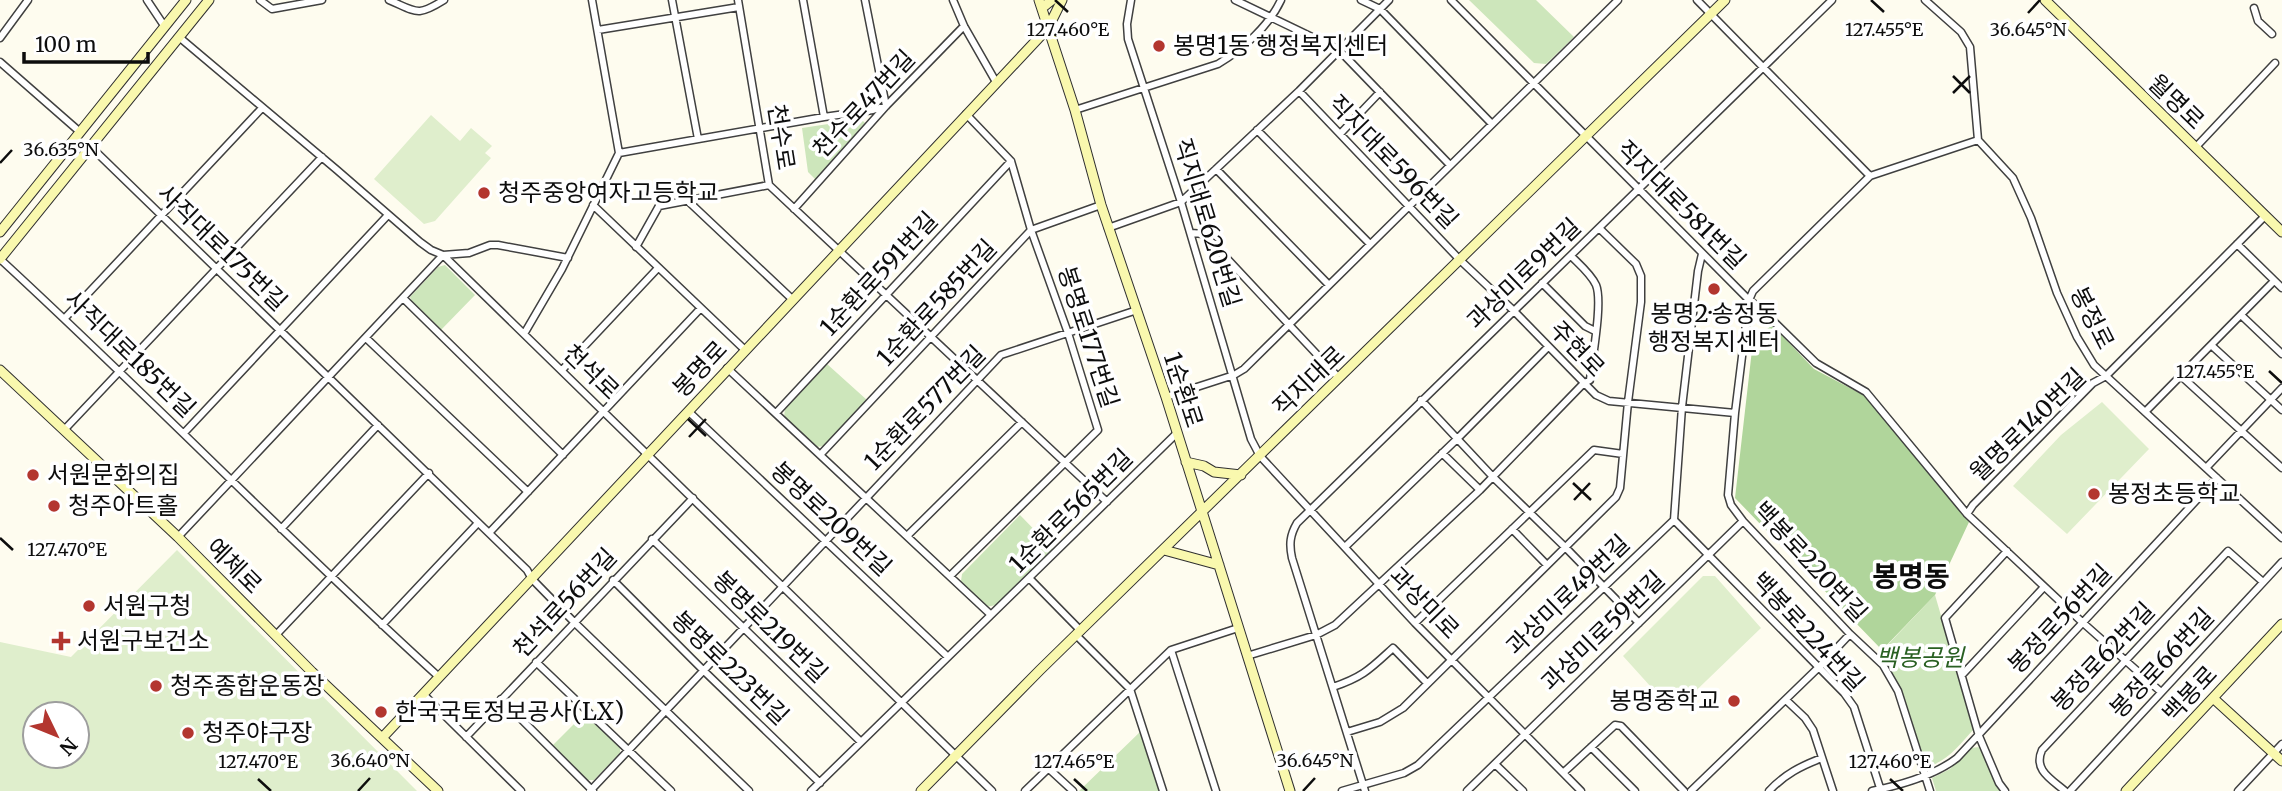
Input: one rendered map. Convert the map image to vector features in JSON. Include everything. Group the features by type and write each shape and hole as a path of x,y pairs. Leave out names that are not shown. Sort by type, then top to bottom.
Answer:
{"street":[{"path":"0,38 27,0"},
{"path":"146,0 164,27"},
{"path":"0,232 186,0"},
{"path":"0,259 209,0"},
{"path":"260,0 272,9 322,0"},
{"path":"389,0 418,12 428,10 444,0"},
{"path":"524,334 568,258 620,153 592,0"},
{"path":"672,0 698,139"},
{"path":"803,0 824,117"},
{"path":"620,153 886,106 865,0"},
{"path":"953,0 964,26 996,82"},
{"path":"1041,4 1052,0"},
{"name":"봉명로","path":"382,738 1048,28 1062,0"},
{"name":"직지대로620번길","path":"1131,0 1127,24 1128,39 1191,233 1251,439 1260,456"},
{"path":"1235,0 1339,50 1450,165"},
{"path":"1075,110 1218,64 1259,32 1282,0"},
{"path":"1361,0 1380,9 1492,124"},
{"path":"1108,228 1181,202 1299,91 1389,0"},
{"name":"직지대로581번길","path":"1451,0 1749,300 1816,363 1866,392 1967,514 2161,692"},
{"path":"1166,397 1234,375 1244,369 1618,0"},
{"path":"1697,0 1870,176 1978,140 1970,47 1961,32 1925,0"},
{"name":"직지대로","path":"921,791 1726,0"},
{"name":"과상미로9번길","path":"1365,788 1290,548 1290,535 1297,523 1832,0"},
{"name":"월명로","path":"2045,0 2282,232"},
{"path":"598,30 675,18 739,4"},
{"name":"천수로","path":"739,4 769,185 1107,502"},
{"name":"1순환로","path":"1041,4 1075,110 1108,228 1166,397 1290,791"},
{"path":"2254,8 2258,22 2272,34"},
{"name":"천수로47번길","path":"794,209 886,106 964,26"},
{"name":"천석로","path":"179,37 419,242 443,255 992,791"},
{"path":"0,62 80,132"},
{"path":"2195,148 2275,63"},
{"name":"직지대로596번길","path":"1299,91 1460,260"},
{"path":"1340,134 1380,92"},
{"path":"65,318 262,108"},
{"name":"봉명로177번길","path":"950,576 1098,429 1068,333 1031,230 1011,161 966,114"},
{"path":"1258,130 1370,244"},
{"name":"봉정로","path":"1978,140 2013,178 2031,218 2057,293 2077,337 2094,365 2282,538"},
{"name":"사직대로175번길","path":"91,147 429,473 527,570 532,579 574,622 749,791"},
{"path":"65,429 321,157"},
{"name":"1순환로591번길","path":"776,413 1011,161"},
{"path":"1216,169 1329,285"},
{"name":"직지대로581번길","path":"1749,300 1754,291 1870,176"},
{"path":"636,247 659,206 769,185"},
{"path":"688,201 792,299"},
{"path":"593,205 745,350"},
{"name":"1순환로585번길","path":"820,455 1031,230 1101,205"},
{"path":"184,433 387,215"},
{"name":"월명로140번길","path":"1967,514 2092,383 2106,376 2266,216"},
{"path":"1347,732 1392,716 1616,497 1620,488 1641,302 1641,276 1636,264 1599,228"},
{"path":"1191,233 1204,234 1339,378"},
{"path":"2237,244 2282,288"},
{"path":"178,537 443,255 469,253 490,245 568,258"},
{"path":"1674,520 1682,407 1702,254"},
{"path":"1247,656 1316,635 1335,625 1480,490 1583,384 1590,380 1599,300 1596,286 1571,256"},
{"name":"사직대로185번길","path":"0,259 439,677"},
{"name":"주현로","path":"1460,260 1596,395 1609,401 1735,412"},
{"path":"562,370 658,268"},
{"path":"2146,412 2274,281"},
{"path":"1542,284 1585,326 1595,331"},
{"path":"403,298 563,455"},
{"name":"백봉로220번길","path":"1749,300 1735,412 1728,495 1731,505 1850,634 1883,665 1898,691 1930,791"},
{"path":"489,533 701,309"},
{"name":"1순환로577번길","path":"592,790 1001,355 1137,310"},
{"path":"2241,314 2282,354"},
{"path":"366,338 528,492"},
{"path":"2211,345 2282,410"},
{"path":"1346,546 1548,347"},
{"path":"727,368 990,614"},
{"name":"예체로","path":"0,370 178,537 438,791"},
{"path":"2181,376 2281,467"},
{"path":"2206,468 2282,388"},
{"path":"1421,400 1493,477 1639,623"},
{"name":"봉명로209번길","path":"688,411 948,657"},
{"path":"907,536 1022,422"},
{"path":"281,529 378,425"},
{"name":"1순환로565번길","path":"811,791 1177,433"},
{"path":"1415,623 1594,450 1623,454"},
{"path":"1442,453 1480,490"},
{"name":"과상미로","path":"1260,456 1415,623 1581,791"},
{"path":"1186,463 1204,466 1214,472 1241,475"},
{"path":"276,635 429,473"},
{"name":"봉정로56번길","path":"1872,791 1946,767 1979,736 2217,478"},
{"name":"천석로56번길","path":"466,737 652,538 693,498"},
{"name":"백봉로224번길","path":"1674,520 1844,693 1854,707 1881,790"},
{"name":"과상미로49번길","path":"1342,791 1365,788 1418,765 1674,520"},
{"name":"과상미로59번길","path":"1467,791 1743,521"},
{"path":"382,625 478,523"},
{"path":"1512,529 1547,565"},
{"name":"봉명로219번길","path":"652,538 861,742"},
{"path":"1164,550 1219,565"},
{"path":"2005,791 1998,783 1979,736 1945,618 2007,551"},
{"name":"봉정로62번길","path":"2067,791 2041,769 2038,759 2042,750 2228,551 2263,582"},
{"name":"봉정로66번길","path":"2067,791 2282,562"},
{"path":"1030,579 1130,689 1163,791"},
{"name":"봉명로223번길","path":"613,580 820,783"},
{"path":"1962,675 2044,587"},
{"name":"백봉로","path":"2126,791 2282,624"},
{"path":"1025,791 1171,650 1238,628"},
{"path":"1691,791 1850,634"},
{"path":"1333,687 1366,673 1393,648 1427,682"},
{"path":"1171,650 1216,791"},
{"path":"536,662 671,791"},
{"path":"423,694 521,791"},
{"path":"2213,698 2282,761"},
{"path":"501,699 592,790"},
{"path":"1786,700 1813,730 1833,791"},
{"path":"1563,773 1615,725 1621,726 1684,791"},
{"path":"2238,791 2282,744"},
{"path":"1591,747 1635,791"},
{"path":"1769,791 1797,767 1822,758"},
{"path":"1495,764 1523,791"},
{"path":"1048,768 1073,791"}],"green space":[{"path":"1469,0 1536,0 1574,37 1546,64 1534,63"},
{"path":"431,115 460,141 471,128 492,146 485,153 491,158 435,221 424,224 374,179"},
{"path":"861,119 865,123 816,180 808,172 802,128"},
{"path":"445,265 475,295 440,331 413,304 410,297 438,267"},
{"path":"1772,325 1814,369 1865,396 1969,522 1935,595 1882,650 1735,498 1753,341"},
{"path":"827,364 867,400 824,446 816,447 784,418 785,408"},
{"path":"2102,402 2149,449 2067,534 2013,486 2061,435"},
{"path":"1020,515 1053,549 996,605 986,607 961,581 962,574"},
{"name":"청주종합운동장","path":"177,550 417,791 0,791 0,642 71,657"},
{"path":"1703,576 1715,576 1761,628 1679,707 1670,708 1623,656"},
{"name":"백봉공원","path":"1935,595 1974,729 1946,757 1925,767 1900,689 1878,655"},
{"path":"585,713 620,746 620,753 594,780 588,780 553,745"},
{"path":"1141,731 1161,791 1079,791"},
{"path":"1980,747 2003,791 1936,791 1932,778 1950,769 1970,748"}],"place":[{"name":"봉명1동 행정복지센터","path":"1159,46"},
{"name":"청주중앙여자고등학교","path":"484,193"},
{"name":"봉명2·송정동 행정복지센터","path":"1714,289"},
{"name":"서원문화의집","path":"33,475"},
{"name":"봉정초등학교","path":"2094,494"},
{"name":"청주아트홀","path":"54,506"},
{"name":"서원구청","path":"89,606"},
{"name":"서원구보건소","path":"61,641"},
{"name":"청주종합운동장","path":"156,686"},
{"name":"봉명중학교","path":"1734,701"},
{"name":"한국국토정보공사(LX)","path":"381,712"},
{"name":"청주야구장","path":"188,733"}],"district":[{"name":"봉명동","path":"1911,576"}]}
